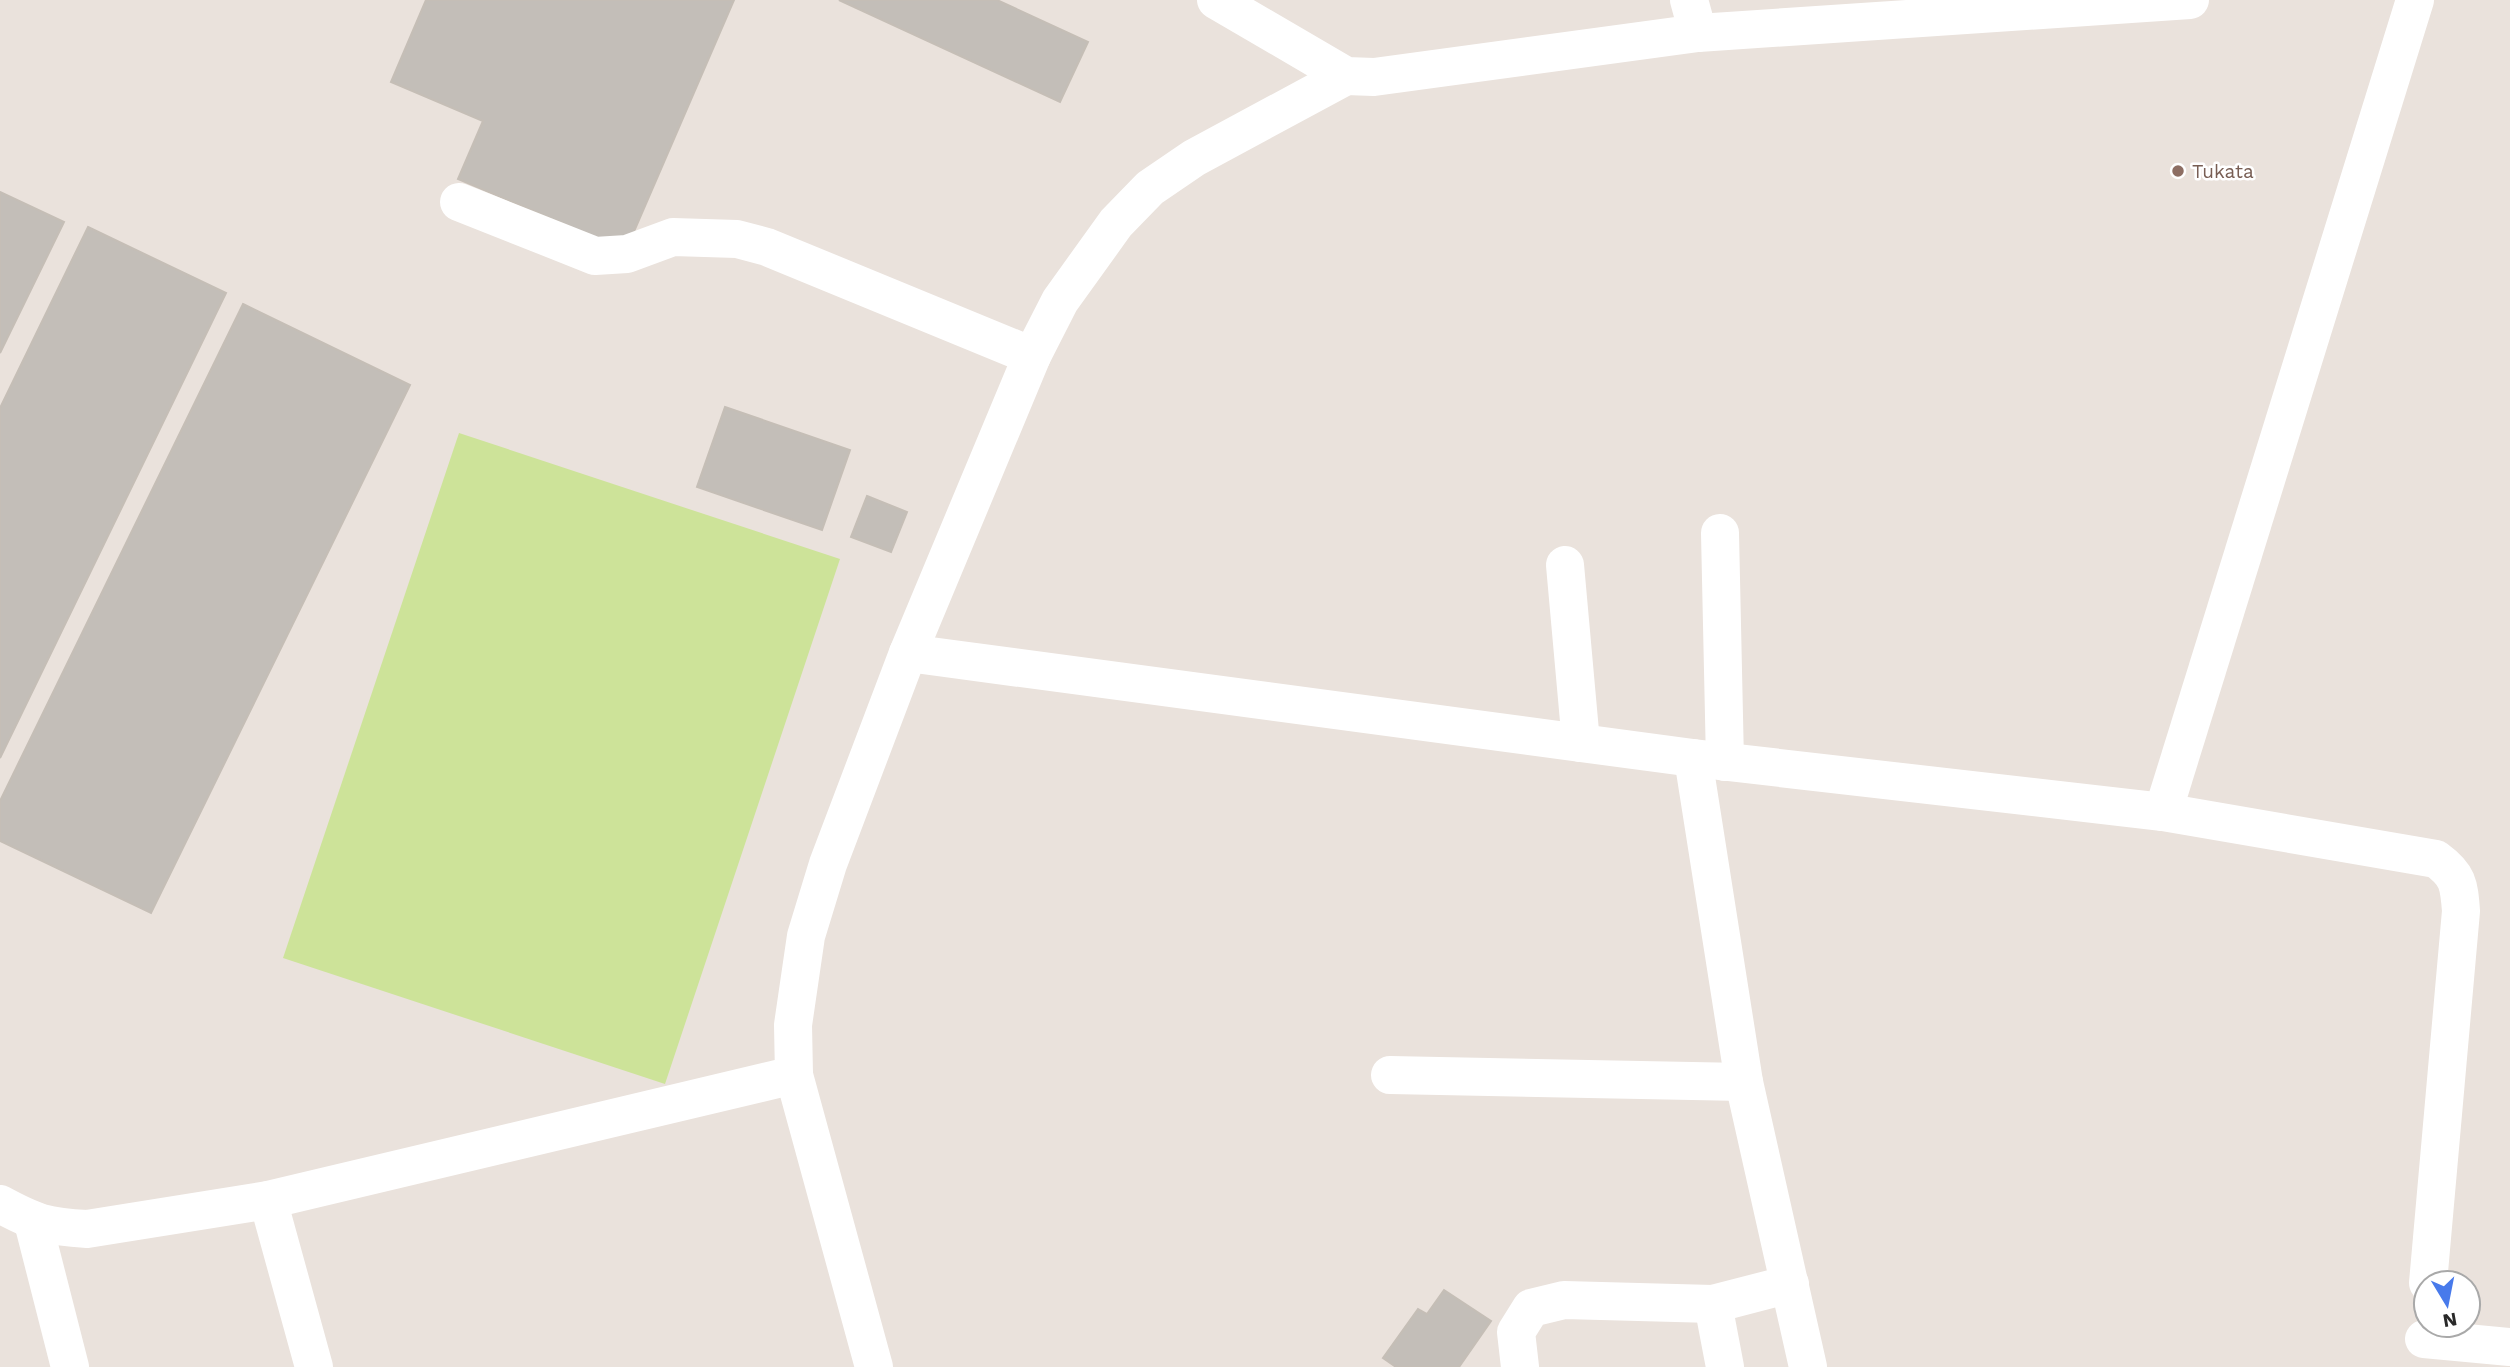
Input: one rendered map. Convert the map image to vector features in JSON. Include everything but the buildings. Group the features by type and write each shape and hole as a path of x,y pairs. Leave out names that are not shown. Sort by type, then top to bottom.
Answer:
{"street":[{"path":"1216,0 1346,76 1374,77 1694,17 2190,0"},
{"path":"2163,812 2415,0"},
{"path":"874,1367 794,1075 793,1025 806,936 828,863 908,653 1032,356 1060,301 1116,223 1150,188 1194,159 1346,76"},
{"path":"459,202 595,256 627,254 673,237 737,239 767,247 1032,356"},
{"path":"1720,533 1709,760 1744,1082 1808,1367"},
{"path":"1565,565 1581,743"},
{"path":"908,653 1709,760 2163,812 2435,859 2451,870 2459,886 2461,911 2429,1269"},
{"path":"0,1204 33,1222 87,1228 268,1200 794,1075"},
{"path":"1390,1075 1744,1082"},
{"path":"268,1200 314,1367"},
{"path":"33,1222 70,1367"},
{"path":"1520,1367 1516,1332 1531,1308 1564,1300 1713,1304 1790,1284"},
{"path":"1713,1304 1725,1367"},
{"path":"2423,1339 2510,1347"}],"green space":[{"path":"459,433 840,559 665,1084 283,958"}],"place":[{"name":"Tukata","path":"2178,171"}]}
